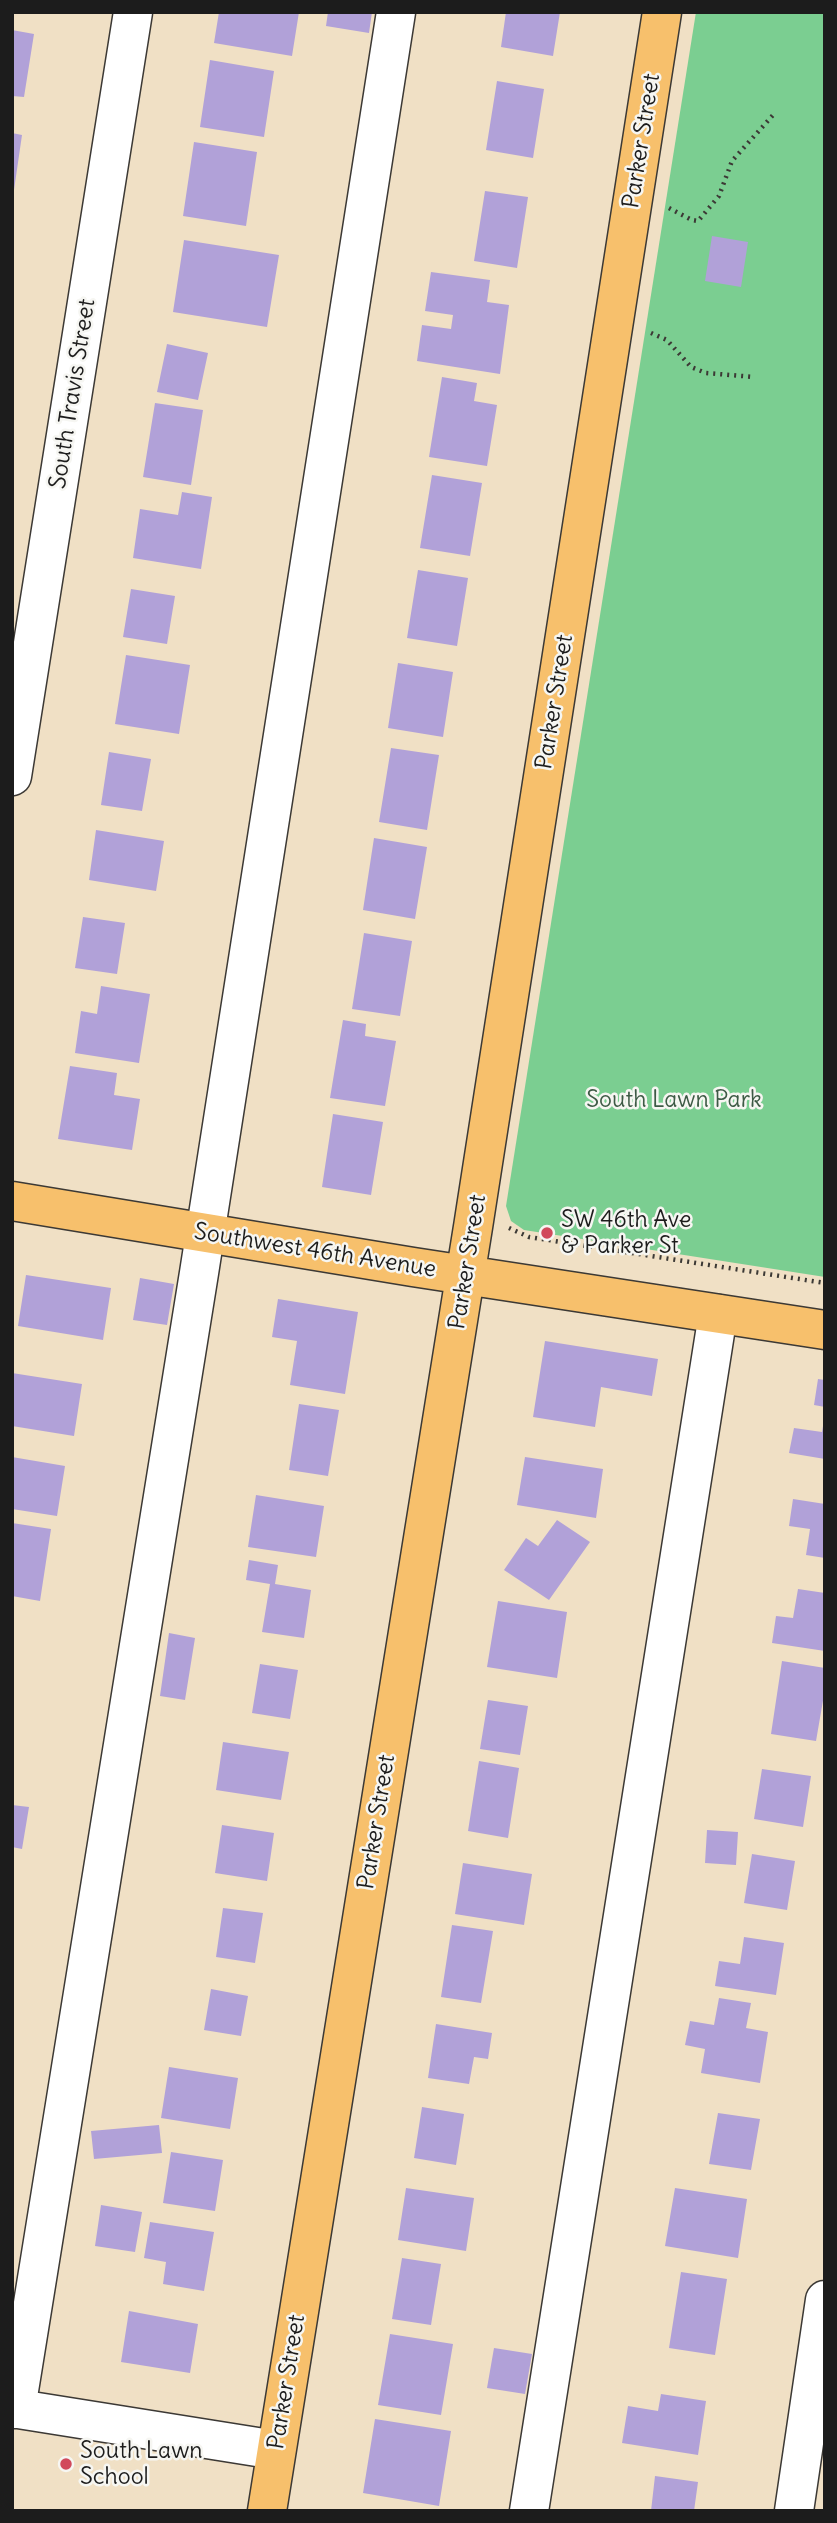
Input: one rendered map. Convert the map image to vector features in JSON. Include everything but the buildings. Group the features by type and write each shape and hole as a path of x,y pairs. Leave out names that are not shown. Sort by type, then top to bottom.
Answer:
{"main road":[{"name":"Parker Street","path":"267,2511 465,1275 662,12"},
{"name":"Southwest 46th Avenue","path":"12,1201 825,1330"}],"street":[{"name":"South Travis Street","path":"12,776 133,12"},
{"path":"276,2451 14,2408 205,1233 396,12"},
{"path":"529,2511 718,1314"},
{"path":"794,2511 825,2300"}],"path":[{"path":"659,203 698,221 719,196 732,161 773,116"},
{"path":"649,332 667,340 691,367 706,373 754,377"},
{"path":"508,1228 529,1237 825,1283"}],"green space":[{"name":"South Lawn Park","path":"696,12 825,12 825,1277 524,1230 511,1221 506,1206"}],"place":[{"name":"SW 46th Ave & Parker St","path":"547,1233"},
{"name":"South Lawn School","path":"66,2464"}]}
